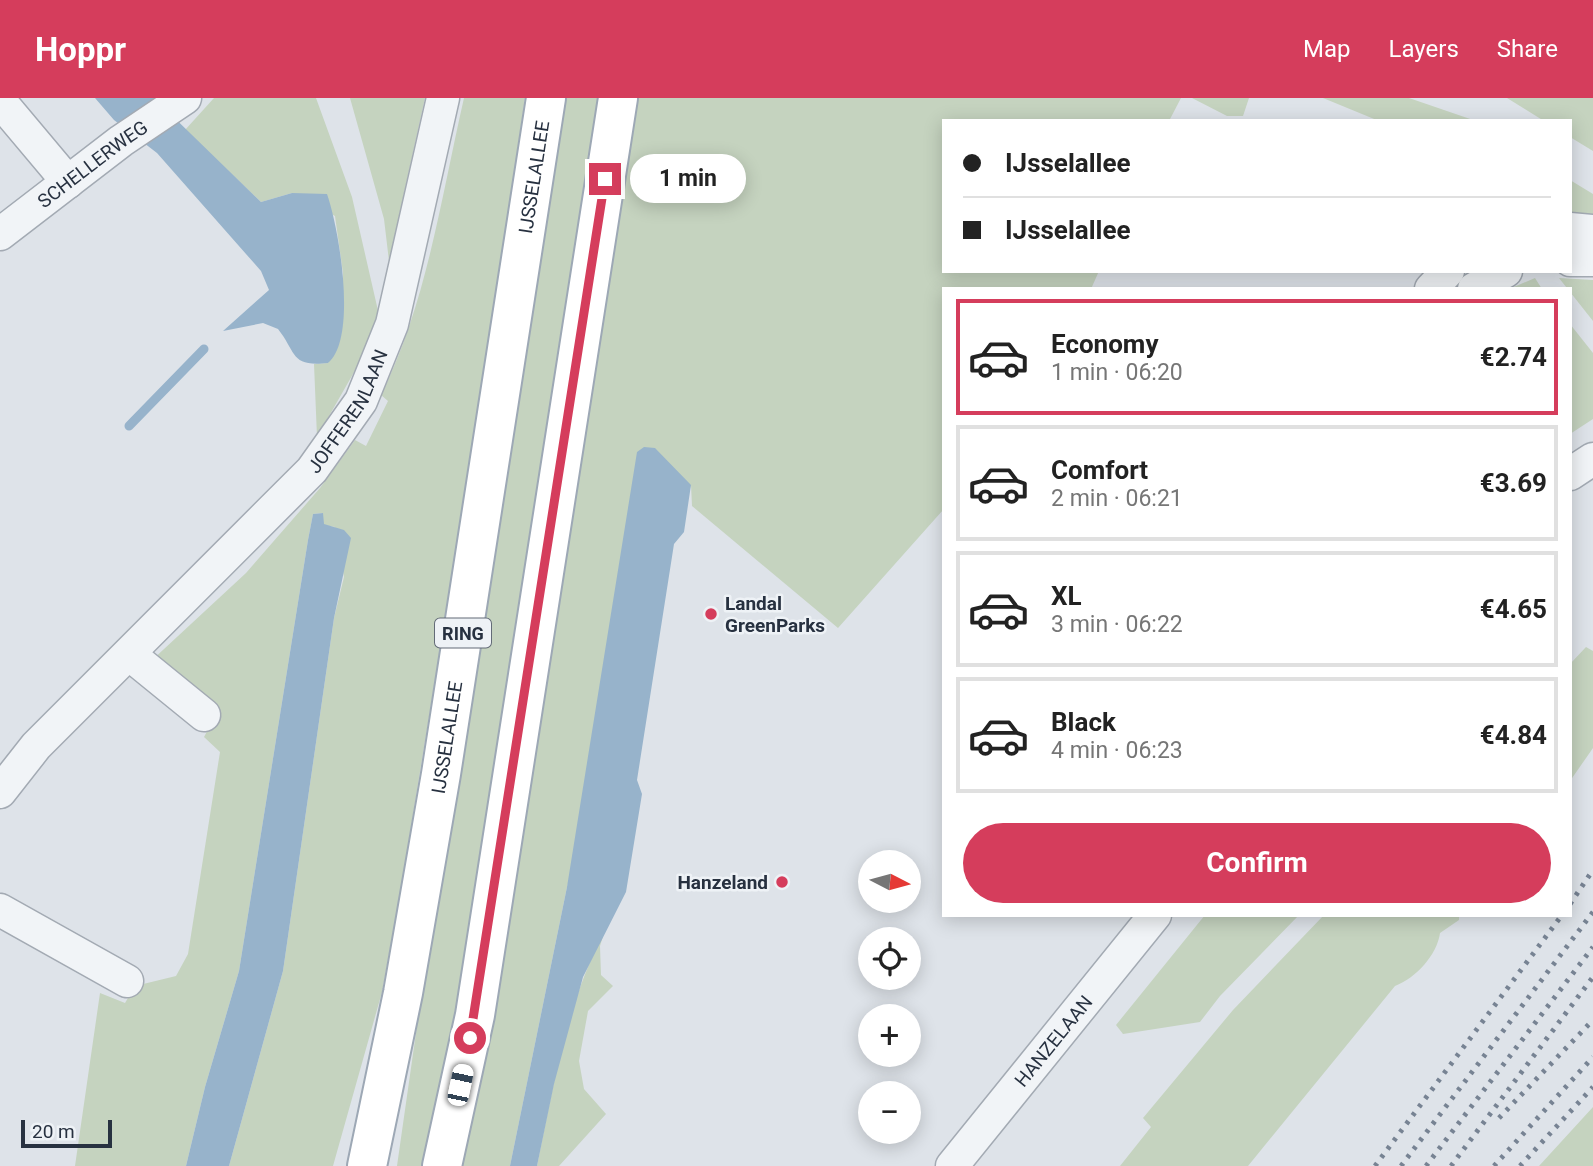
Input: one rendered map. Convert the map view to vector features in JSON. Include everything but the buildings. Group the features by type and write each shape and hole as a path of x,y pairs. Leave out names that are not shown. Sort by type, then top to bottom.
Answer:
{"main road":[{"name":"IJSSELALLEE","path":"367,1166 403,993 441,774 546,98"},
{"path":"442,1166 477,1001 618,98"}],"street":[{"name":"JOFFERENLAAN","path":"0,792 36,746 312,470 361,401 392,324 443,98"},
{"path":"0,102 68,182"},
{"name":"SCHELLERWEG","path":"0,234 121,141 177,104"},
{"path":"1572,229 1593,231"},
{"path":"1572,260 1593,260"},
{"path":"1433,287 1446,273"},
{"path":"1478,287 1502,273"},
{"path":"1572,473 1593,459"},
{"path":"129,654 204,715"},
{"path":"0,909 127,981"},
{"name":"HANZELAAN","path":"952,1166 1153,917"}],"green space":[{"path":"214,98 316,98 352,197 379,315 361,360 317,437 314,364 328,363 341,336 343,273 335,216 292,193 261,202 185,130"},
{"path":"350,98 425,98 389,261 384,219"},
{"path":"464,98 525,98 478,416 402,882 382,992 333,1166 229,1166 283,971 334,618 344,577 335,527 323,525 323,513 313,514 308,540 239,971 205,1087 186,1166 75,1166 100,993 125,1003 135,986 176,976 188,954 220,752 204,737 217,713 150,662 246,573 320,488 355,440 366,446 388,401 381,395 397,360 421,287"},
{"path":"562,98 601,98 483,868 425,1166 397,1166 432,921"},
{"path":"636,98 1181,98 1170,119 942,119 942,273 1098,273 1092,287 942,287 942,511 838,628 692,506 691,485 567,887 510,1166 460,1166 522,834"},
{"path":"1192,98 1249,98 1243,116 1227,116"},
{"path":"1323,98 1409,98 1470,119 1374,119"},
{"path":"1507,98 1593,98 1593,151 1572,138 1572,119 1541,119"},
{"path":"1572,181 1593,194 1593,215 1572,213"},
{"path":"1535,278 1541,287 1514,287"},
{"path":"1559,278 1593,280 1593,321 1572,294 1572,287 1566,287"},
{"path":"1572,327 1593,353 1593,419 1572,433"},
{"path":"1586,647 1593,651 1593,748 1572,778 1572,662"},
{"path":"1203,917 1297,917 1220,996 1200,1022 1123,1034 1116,1025"},
{"path":"1322,917 1459,917 1459,920 1440,933 1435,949 1424,965 1395,986 1248,1166 1120,1166 1151,1127 1143,1118 1233,1010"},
{"path":"604,933 600,946 601,975 613,986 588,1011 579,1061 584,1089 606,1114 559,1166 537,1166 570,1017"},
{"path":"1593,1107 1593,1166 1539,1166"}],"water":[{"path":"95,98 154,98 261,202 292,193 327,194 340,256 344,308 337,350 328,363 316,364 300,360 278,329 263,323 223,331 269,290 261,271 157,153 114,120"},
{"path":"644,447 655,448 691,485 684,532 674,544 637,780 642,794 626,892 583,977 554,1084 537,1166 510,1166 567,887 637,452"},
{"path":"323,513 324,524 344,530 351,538 334,618 283,971 229,1166 186,1166 205,1087 239,971 308,540 313,514"}],"waterway":[{"path":"129,426 204,349"}],"railway":[{"path":"1572,901 1593,870"},
{"path":"1401,1166 1593,912"},
{"path":"1375,1166 1561,917"},
{"path":"1426,1166 1593,947"},
{"path":"1451,1166 1593,977"},
{"path":"1499,1118 1593,1020"},
{"path":"1494,1166 1593,1057"},
{"path":"1520,1166 1593,1087"}],"place":[{"name":"Landal GreenParks","path":"711,614"},
{"name":"Hanzeland","path":"782,882"}],"route":[{"path":"470,1038 605,179"}]}
